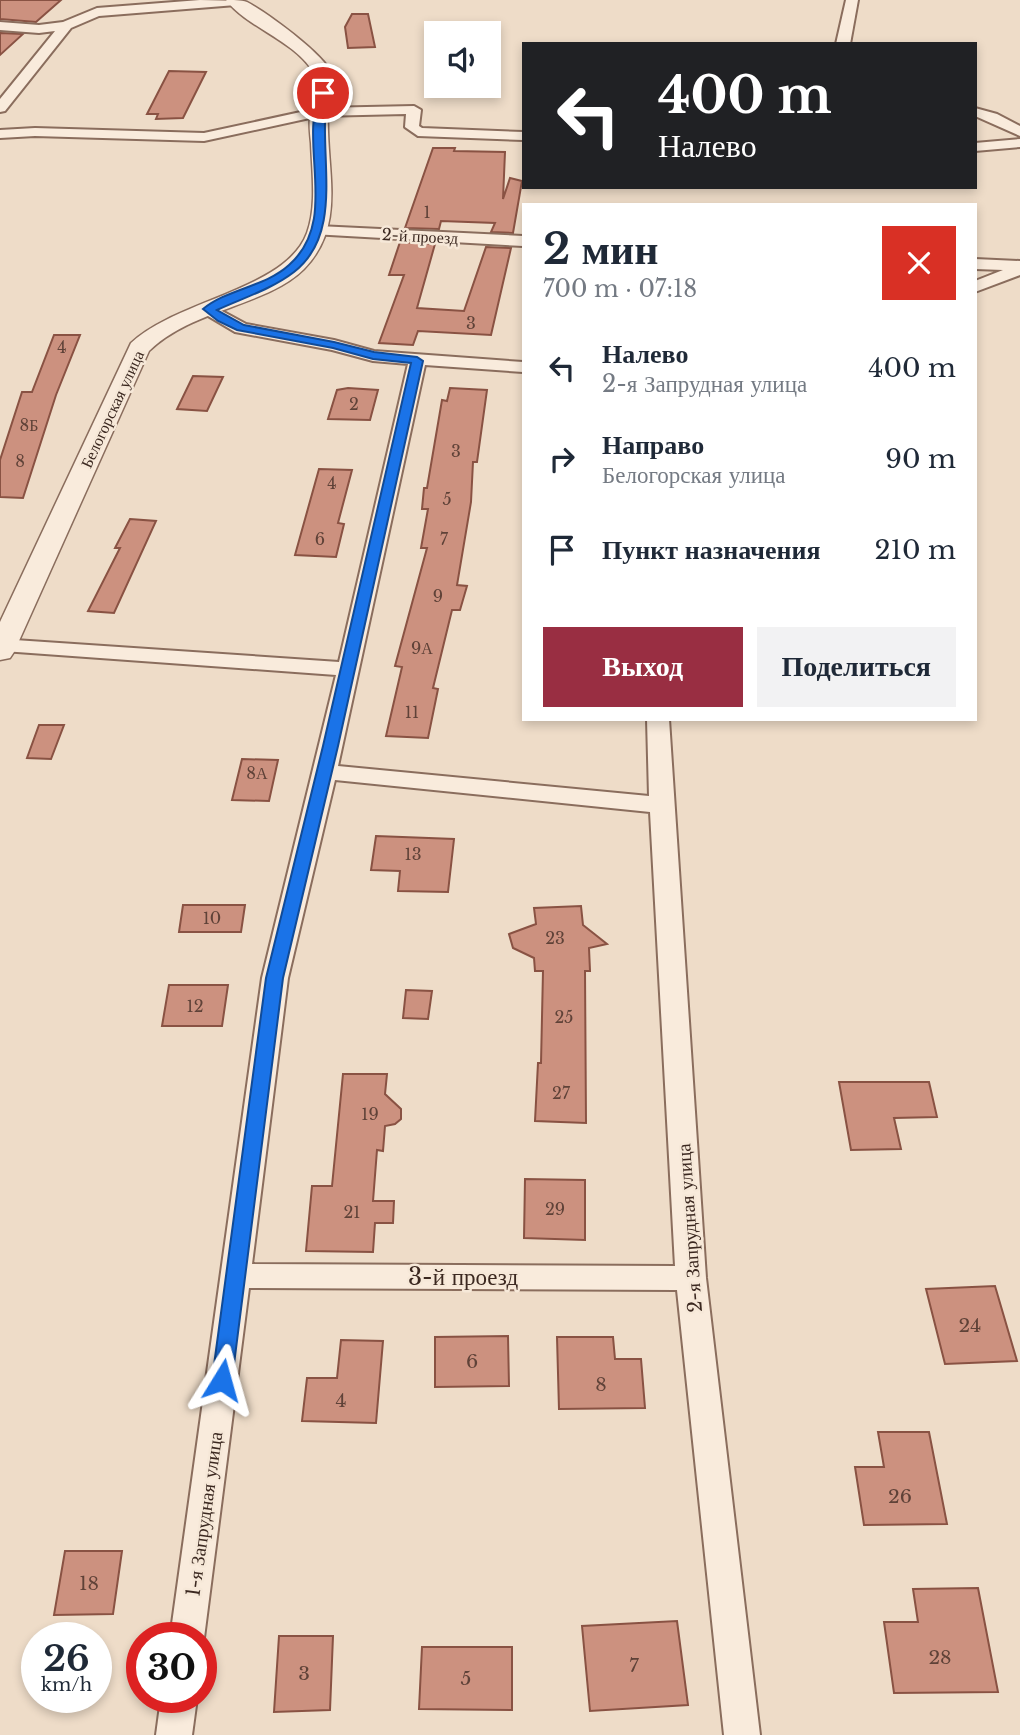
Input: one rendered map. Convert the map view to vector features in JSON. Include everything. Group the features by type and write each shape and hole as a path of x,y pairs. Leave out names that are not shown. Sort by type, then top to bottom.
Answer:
{"street":[{"path":"843,42 852,0"},
{"path":"0,26 40,29 66,25 97,12 235,1"},
{"name":"Белогорская улица","path":"1,648 139,348 157,330 274,281 305,255 318,231 319,112 324,84 321,68 235,1"},
{"path":"0,108 66,25"},
{"path":"0,134 35,132 204,137 319,112 414,110 412,127 418,132 522,136"},
{"path":"977,113 992,117 1020,132"},
{"path":"977,147 1020,143"},
{"name":"2-й проезд","path":"318,231 522,241"},
{"path":"977,264 1020,267"},
{"path":"977,287 1020,267"},
{"path":"209,309 241,328 334,345 373,356 522,367"},
{"name":"1-я Запрудная улица","path":"189,1622 275,978 325,772 417,361"},
{"path":"1,648 348,669"},
{"name":"2-я Запрудная улица","path":"658,721 660,805 691,1278 742,1735"},
{"path":"325,772 660,805"},
{"name":"3-й проезд","path":"236,1276 691,1278"},
{"path":"174,1735 177,1713"}],"building":[{"path":"0,0 61,0 36,22 0,19"},
{"path":"352,14 368,14 375,47 348,48 345,27"},
{"path":"0,33 23,34 0,55"},
{"path":"169,71 206,72 183,118 156,119 158,114 147,114"},
{"path":"433,148 505,152 503,199 510,178 522,181 513,233 491,232 495,223 441,221 439,229 405,228"},
{"path":"400,242 435,244 417,308 464,311 486,247 511,248 491,335 418,331 413,345 379,343 404,275 389,275"},
{"path":"54,335 80,335 56,395 23,498 0,497 0,460 22,392 32,392"},
{"path":"193,376 223,377 207,411 177,409"},
{"path":"450,388 487,390 477,462 473,462 471,502 457,585 467,586 460,610 452,610 433,688 438,689 428,738 386,736 402,667 395,666 427,548 421,548 428,509 422,509 424,488 427,488 442,400 447,401"},
{"path":"337,390 378,390 370,420 328,419"},
{"path":"319,469 352,470 338,523 344,524 336,557 295,555"},
{"path":"130,519 156,521 114,613 88,611 120,548 115,548"},
{"path":"39,725 64,725 51,759 27,758"},
{"path":"242,759 278,760 269,801 232,800"},
{"path":"376,836 454,839 448,892 398,891 400,871 371,870"},
{"path":"183,905 245,905 241,932 179,932"},
{"path":"581,906 583,925 607,944 589,948 590,971 585,971 586,1123 535,1121 538,1063 541,1063 543,971 535,971 534,958 513,948 509,934 536,924 534,908"},
{"path":"169,985 228,985 222,1026 162,1026"},
{"path":"406,990 432,991 428,1019 403,1018"},
{"path":"343,1074 387,1074 385,1094 401,1109 401,1119 395,1124 385,1126 383,1151 377,1150 373,1201 394,1201 393,1223 375,1223 373,1252 306,1251 312,1186 332,1186"},
{"path":"839,1082 929,1082 937,1117 894,1118 901,1149 851,1150"},
{"path":"525,1179 585,1180 585,1240 524,1238"},
{"path":"995,1286 1017,1361 945,1364 926,1289"},
{"path":"508,1336 509,1386 435,1387 435,1337"},
{"path":"557,1337 613,1337 615,1359 641,1359 645,1408 559,1409"},
{"path":"341,1340 383,1341 376,1423 302,1421 307,1378 337,1378"},
{"path":"878,1432 929,1432 947,1524 864,1525 855,1467 884,1467"},
{"path":"65,1551 122,1551 113,1614 54,1615"},
{"path":"978,1588 998,1692 894,1693 884,1622 918,1622 913,1589"},
{"path":"677,1621 688,1705 590,1711 582,1626"},
{"path":"279,1636 333,1636 330,1710 274,1712"},
{"path":"422,1647 512,1647 512,1710 419,1709"}],"route":[{"path":"222,1380 275,978 331,746 417,361 389,359 334,345 241,328 230,324 209,309 274,281 305,255 318,231 319,112 323,93"}]}
